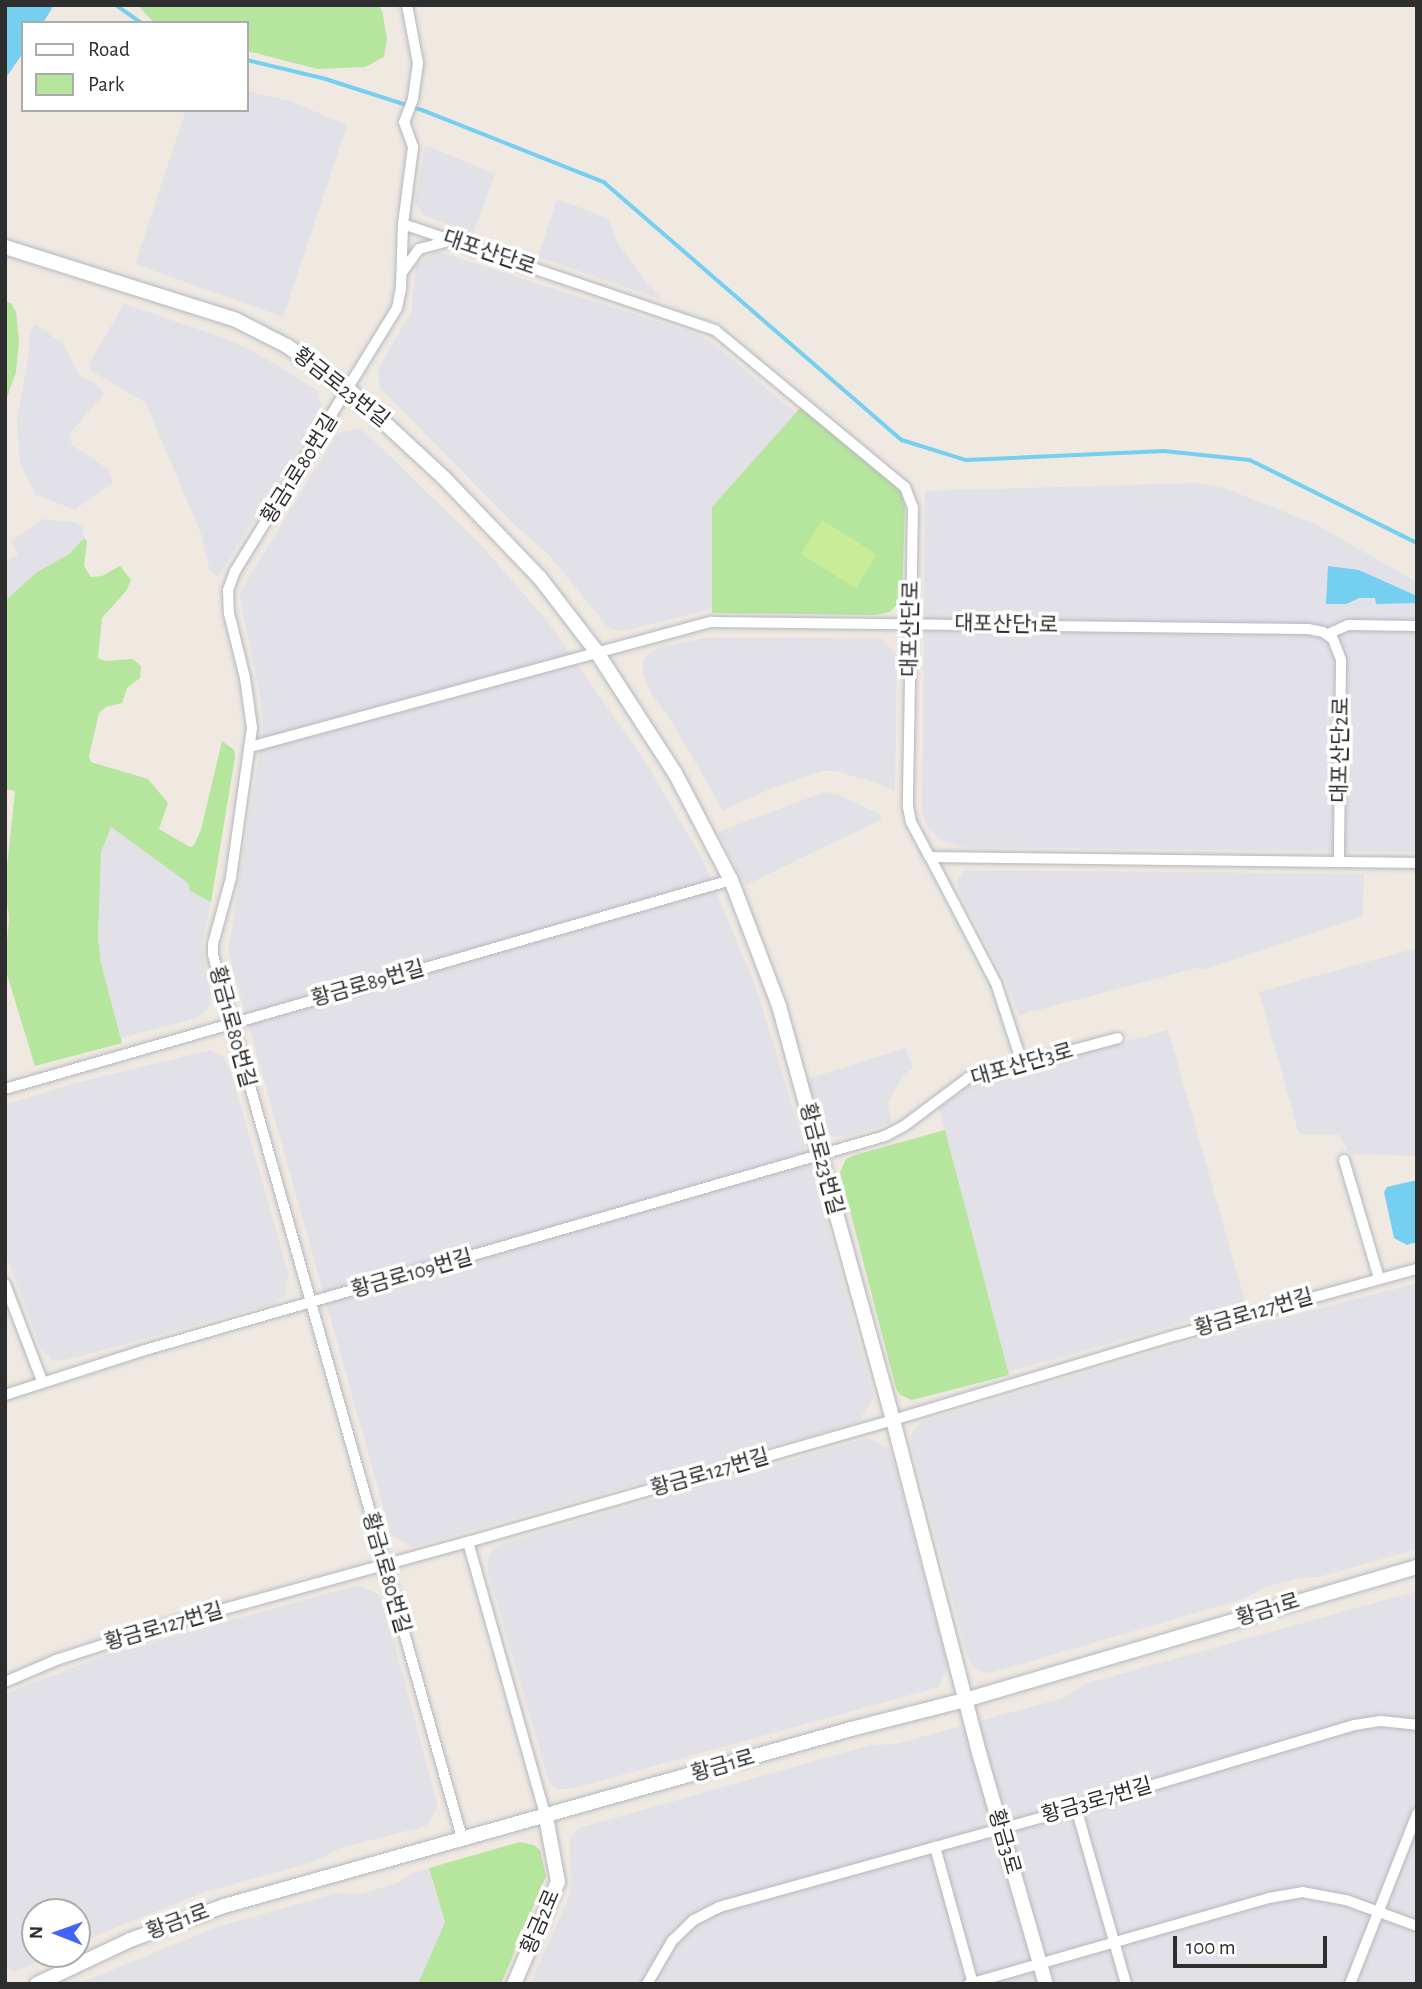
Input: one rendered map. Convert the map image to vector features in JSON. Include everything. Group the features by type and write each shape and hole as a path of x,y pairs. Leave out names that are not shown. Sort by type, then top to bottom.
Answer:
{"street":[{"name":"황금1로80번길","path":"407,5 418,63 413,99 405,118 413,147 403,225 402,273 397,308 230,582 229,613 250,705 250,747 231,878 213,944 231,1026 462,1838"},
{"name":"대포산단로","path":"403,225 715,330 895,477 910,494 913,508 909,816 996,983 1022,1063"},
{"path":"402,273 419,249 430,244 452,241"},
{"name":"황금로23번길","path":"5,247 236,320 287,346 349,390 505,539 596,651 676,773 732,880 770,976 893,1420 965,1700"},
{"name":"대포산단1로","path":"596,651 710,622 1284,628 1315,630 1330,637"},
{"path":"1330,637 1348,625 1417,626"},
{"name":"대포산단2로","path":"1330,637 1340,652 1342,674 1339,862"},
{"path":"250,747 596,651"},
{"path":"930,857 1417,863"},
{"name":"황금로89번길","path":"5,1089 732,880"},
{"name":"대포산단3로","path":"820,1154 895,1132 968,1078 1118,1038"},
{"name":"황금로109번길","path":"5,1395 41,1381 820,1154"},
{"path":"1345,1160 1379,1278"},
{"name":"황금로127번길","path":"5,1682 56,1660 127,1637 468,1542 1417,1269"},
{"path":"5,1284 41,1381"},
{"path":"468,1542 546,1817"},
{"name":"황금1로","path":"37,1984 86,1959 182,1920 462,1838 546,1817 850,1729 965,1700 1417,1567"},
{"name":"황금3로","path":"965,1700 1046,1984"},
{"name":"황금3로7번길","path":"647,1984 672,1941 704,1913 743,1899 1076,1808 1355,1725 1396,1721 1417,1725"},
{"path":"1076,1808 1126,1984"},
{"path":"1350,1984 1417,1814"},
{"name":"황금2로","path":"514,1984 558,1882 546,1817"},
{"path":"935,1847 971,1984 1269,1898 1302,1892 1329,1895 1417,1926"}],"shaded area":[{"path":"248,91 290,101 347,125 283,317 135,264 185,112 248,112"},
{"path":"425,145 495,174 473,233 423,215 415,202"},
{"path":"557,199 609,219 617,242 649,286 663,300 538,257"},
{"path":"436,251 697,334 714,344 796,413 712,507 712,609 628,630 613,630 548,554 517,527 380,388 378,369 411,312 416,265"},
{"path":"124,304 230,340 262,356 318,391 322,411 218,577 210,571 201,534 146,403 90,370 89,364"},
{"path":"35,324 63,344 80,377 94,382 104,394 69,434 72,445 108,469 113,482 75,510 35,494 20,462 17,419 28,360 30,331"},
{"path":"361,428 480,544 548,622 648,766 702,858 757,990 816,1183 874,1397 858,1422 412,1547 391,1535 228,952 263,731 261,700 239,594 337,433"},
{"path":"1195,483 1224,488 1317,525 1417,582 1417,852 963,847 942,841 928,828 922,813 925,491"},
{"path":"43,519 77,523 83,527 84,538 69,554 37,572 5,601 5,562 18,554 11,541"},
{"path":"704,638 881,638 897,655 895,791 835,771 822,771 770,789 723,810 669,717 652,695 642,672 644,659 654,649"},
{"path":"825,792 839,795 879,814 882,819 746,885 718,832"},
{"path":"111,827 188,883 190,891 211,902 202,946 211,996 208,1009 197,1018 121,1038 101,963 98,937 101,852"},
{"path":"966,870 1364,874 1363,916 1206,969 1196,968 1019,1015 1006,981 960,894 957,879"},
{"path":"1417,948 1417,1156 1350,1154 1339,1135 1302,1134 1298,1131 1259,992"},
{"path":"1168,1030 1246,1305 1008,1372 939,1108 972,1083"},
{"path":"906,1048 913,1068 903,1076 888,1104 891,1123 845,1137 831,1136 822,1124 807,1079"},
{"path":"211,1050 224,1057 233,1078 289,1275 285,1296 275,1303 66,1360 52,1360 41,1348 5,1253 5,1105 76,1083"},
{"path":"1417,1283 1417,1549 1319,1577 1299,1578 1265,1587 1243,1599 990,1673 981,1672 972,1666 911,1444 911,1436 920,1422 1171,1347"},
{"path":"867,1438 890,1449 948,1666 939,1687 571,1789 555,1789 550,1785 488,1572 488,1556 492,1551 499,1545 557,1527"},
{"path":"359,1585 379,1595 438,1807 426,1826 340,1848 313,1862 205,1892 91,1937 91,1898 21,1898 23,1968 14,1972 5,1966 5,1694 111,1653"},
{"path":"1417,1591 1417,1984 530,1984 571,1892 570,1839 579,1828 871,1745 896,1744 1064,1698 1085,1684"},
{"path":"429,1868 445,1922 418,1984 78,1984 217,1927 337,1893 361,1894 397,1883 412,1873"}],"green space":[{"path":"138,5 377,5 382,10 387,39 384,57 365,67 318,69 248,51 248,21 152,21"},
{"path":"5,302 11,303 16,312 19,342 16,372 5,403"},
{"path":"801,407 900,490 905,506 902,599 890,612 874,615 712,613 712,507"},
{"path":"822,520 877,554 856,588 801,554"},
{"path":"84,538 87,541 84,566 91,577 102,576 120,566 131,580 126,591 102,618 98,658 105,661 133,659 141,666 140,678 127,688 122,703 106,707 99,713 89,756 91,762 148,779 168,803 159,829 190,847 194,845 201,830 222,741 234,750 235,757 211,902 190,891 188,883 111,827 101,852 98,937 101,963 122,1043 35,1066 5,968 9,917 5,886 15,791 5,789 5,601 37,572 69,554"},
{"path":"945,1130 1009,1375 912,1400 900,1395 896,1388 840,1172 846,1159 855,1155"},
{"path":"520,1842 534,1845 540,1850 546,1876 501,1984 418,1984 445,1922 429,1868"}],"water":[{"path":"5,5 54,5 44,21 21,21 21,56 5,79"},
{"path":"1328,566 1359,570 1417,596 1417,603 1376,604 1375,598 1359,598 1346,604 1326,604"},
{"path":"1417,1180 1417,1242 1407,1245 1394,1238 1384,1192 1387,1187"}],"waterway":[{"path":"116,5 139,21"},
{"path":"248,60 326,79 422,110 604,182 902,440 966,460 1164,451 1250,460 1417,543"}]}
